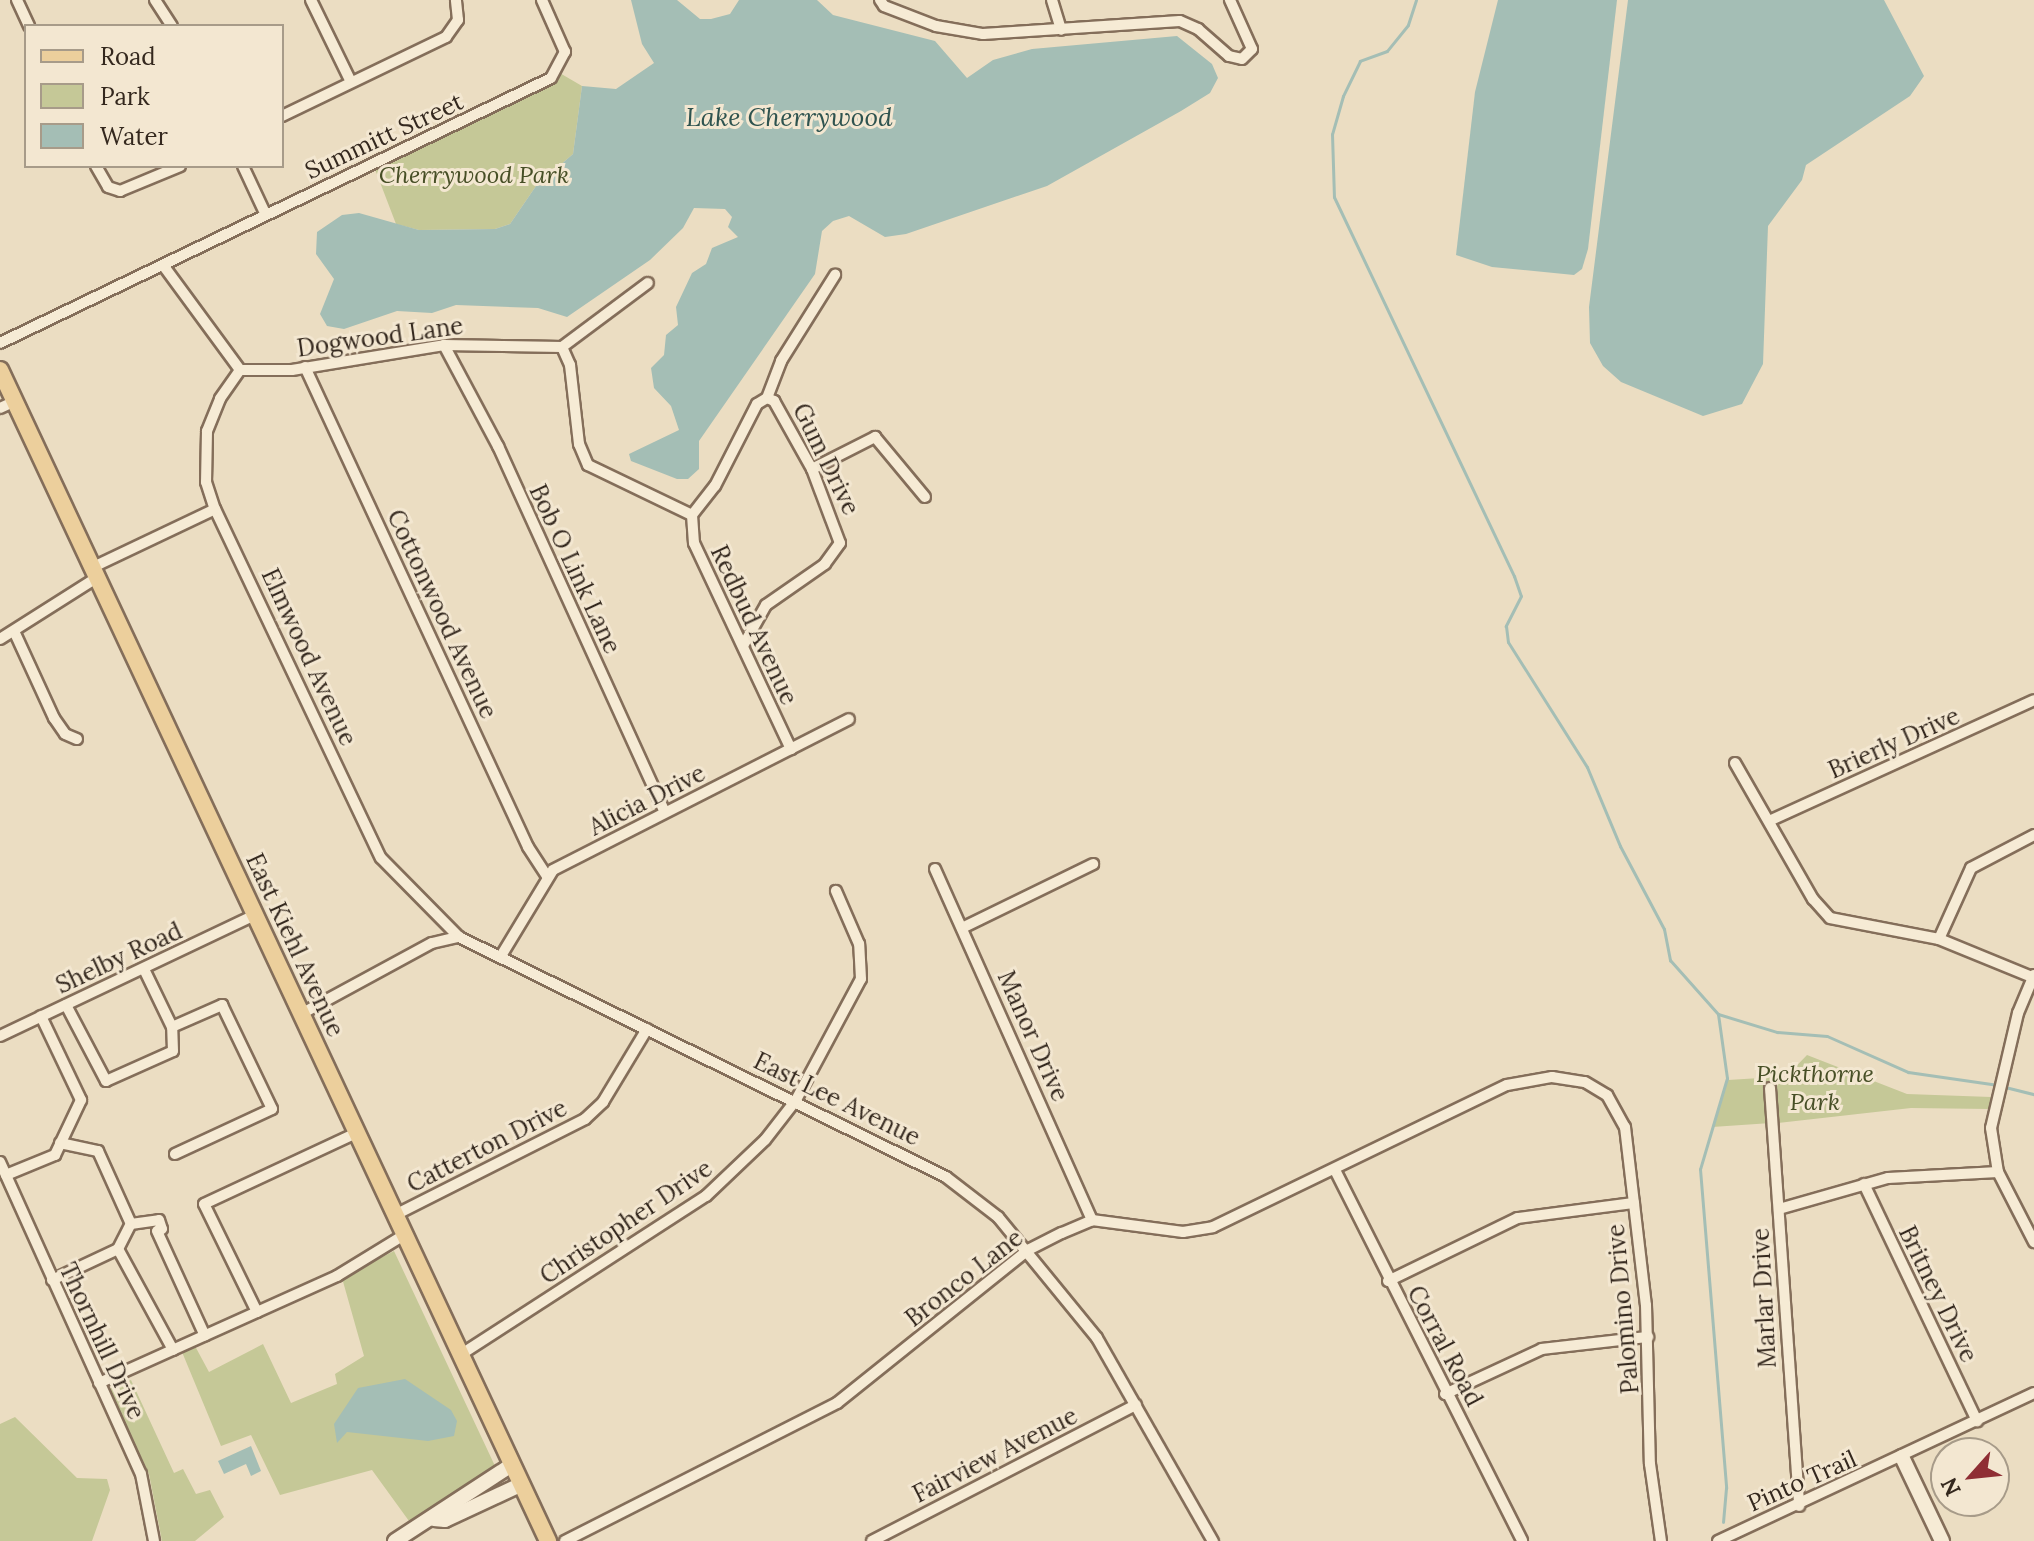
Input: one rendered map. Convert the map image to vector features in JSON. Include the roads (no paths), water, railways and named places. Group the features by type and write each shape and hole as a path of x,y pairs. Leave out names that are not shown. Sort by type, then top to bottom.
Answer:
{"main road":[{"name":"East Kiehl Avenue","path":"0,370 8,404 94,572 510,1466 548,1541"}],"street":[{"path":"17,0 28,24"},
{"path":"155,0 171,24"},
{"path":"311,0 351,82"},
{"path":"284,115 446,37 458,20 456,0"},
{"name":"Summitt Street","path":"0,343 551,78 565,52 542,0"},
{"path":"880,0 884,6 950,29 1009,35 1180,21 1198,29 1229,56 1242,59 1252,49 1230,0"},
{"path":"1052,0 1061,30"},
{"path":"97,168 108,187 120,191 175,168"},
{"path":"244,168 265,213"},
{"path":"163,265 240,370"},
{"name":"Gum Drive","path":"692,515 715,486 743,425 767,398 781,361 835,275"},
{"path":"648,283 562,347 572,376 579,444 588,465 692,515"},
{"name":"Dogwood Lane","path":"240,370 305,367 444,345 562,347"},
{"name":"Bob O Link Lane","path":"444,345 498,446 665,812"},
{"name":"Cottonwood Avenue","path":"305,367 528,847 547,876"},
{"name":"Elmwood Avenue","path":"240,370 220,399 207,431 206,482 215,509 377,849 392,873 459,937"},
{"name":"Gum Drive","path":"744,644 766,605 825,564 840,543 812,469 780,407 767,398"},
{"path":"812,469 875,437 925,497"},
{"path":"0,639 94,572 215,509"},
{"name":"Redbud Avenue","path":"692,515 694,543 791,749"},
{"path":"14,631 54,718 65,734 77,739"},
{"name":"Brierly Drive","path":"1769,821 2034,700"},
{"name":"Alicia Drive","path":"547,876 849,719"},
{"path":"1735,763 1813,899 1830,918 1939,939 2033,976 1991,1128 1998,1172 2034,1242"},
{"path":"1939,939 1971,868 2034,835"},
{"path":"962,928 1093,864"},
{"name":"Manor Drive","path":"935,869 1092,1220"},
{"path":"501,956 547,876"},
{"name":"Christopher Drive","path":"460,1355 706,1196 748,1159 796,1100 861,979 859,944 836,891"},
{"name":"Shelby Road","path":"0,1036 255,915"},
{"path":"301,1014 432,943 459,937"},
{"name":"East Lee Avenue","path":"459,937 796,1100 946,1177 998,1217 1097,1338 1213,1541"},
{"path":"66,1005 106,1081 173,1051 172,1027 144,969"},
{"path":"172,1027 222,1005 272,1109 175,1154"},
{"path":"6,1175 55,1155 81,1100 41,1016"},
{"name":"Catterton Drive","path":"395,1215 585,1119 603,1102 647,1029"},
{"name":"Palomino Drive","path":"1335,1170 1516,1082 1552,1077 1592,1086 1621,1114 1648,1337 1651,1477 1661,1541"},
{"name":"Marlar Drive","path":"1770,1088 1799,1506"},
{"path":"257,1312 204,1204 356,1133"},
{"path":"60,1143 98,1151 131,1224"},
{"name":"Thornhill Drive","path":"0,1162 141,1474 154,1541"},
{"path":"1092,1220 1196,1231 1335,1170"},
{"name":"Corral Road","path":"1335,1170 1388,1281 1522,1541"},
{"path":"1779,1209 1864,1184 1998,1172"},
{"name":"Britney Drive","path":"1864,1184 1977,1421"},
{"path":"1388,1281 1518,1218 1634,1203"},
{"path":"131,1224 159,1220 162,1229 157,1231 205,1336"},
{"name":"Bronco Lane","path":"565,1541 837,1403 1028,1250 1092,1220"},
{"path":"52,1280 118,1249 131,1224"},
{"path":"99,1383 337,1276 404,1235"},
{"path":"118,1249 173,1350"},
{"path":"1445,1394 1542,1349 1648,1337"},
{"name":"Pinto Trail","path":"1718,1541 1799,1506 2034,1393"},
{"name":"Fairview Avenue","path":"872,1541 1136,1405"},
{"path":"1902,1457 1942,1541"},
{"path":"395,1541 434,1519 449,1501 510,1466"},
{"path":"434,1519 445,1520 520,1485"}],"water":[{"name":"Lake Cherrywood","path":"631,0 677,0 700,19 711,19 730,14 739,0 817,0 833,15 935,41 967,78 993,60 1032,49 1177,36 1212,64 1218,78 1210,93 1047,186 906,234 885,237 849,216 833,221 822,231 815,274 699,441 699,469 688,479 677,479 631,461 629,454 679,430 671,406 654,388 651,368 664,355 666,335 678,325 676,307 692,273 706,264 712,248 738,237 728,227 732,217 725,209 694,208 683,228 650,260 567,317 538,308 456,305 432,313 397,311 344,329 327,326 320,314 334,279 316,254 317,232 342,215 359,213 419,230 495,229 510,224 536,186 573,154 582,86 616,89 654,63 642,44"},
{"path":"1498,0 1617,0 1588,249 1582,269 1574,275 1492,267 1456,255 1475,92"},
{"path":"1628,0 1884,0 1924,76 1910,96 1806,165 1802,180 1768,226 1763,364 1742,404 1703,416 1621,382 1603,366 1590,343 1589,307"},
{"path":"405,1379 451,1410 457,1421 454,1436 428,1441 347,1432 337,1443 334,1424 358,1388"},
{"path":"251,1446 261,1471 251,1476 246,1464 224,1474 218,1461"}],"waterway":[{"path":"1416,0 1408,25 1387,51 1360,61 1343,96 1332,134 1334,197 1514,576 1521,596 1506,626 1508,642 1587,767 1620,846 1664,929 1670,960 1718,1014 1777,1032 1827,1036 1908,1072 1998,1085"},
{"path":"1718,1014 1727,1078 1700,1169 1726,1488 1723,1522"},
{"path":"2005,1087 2034,1094"}],"park label":[{"name":"Cherrywood Park","path":"474,175"},
{"name":"Pickthorne Park","path":"1815,1088"}]}
